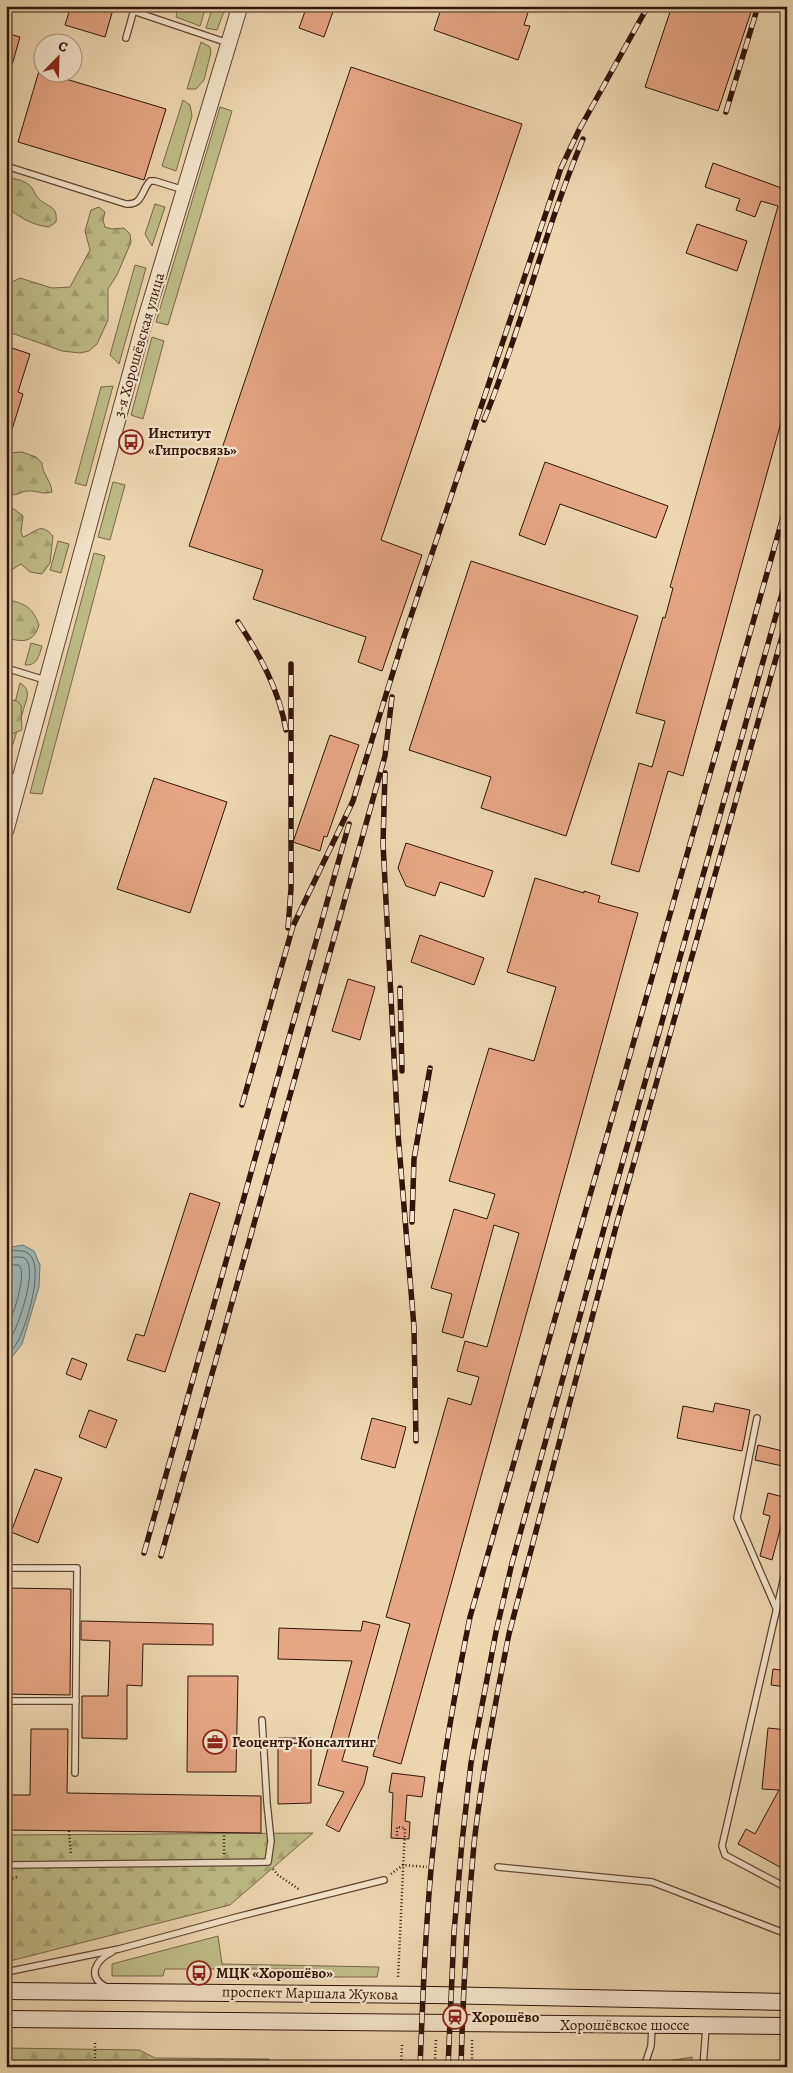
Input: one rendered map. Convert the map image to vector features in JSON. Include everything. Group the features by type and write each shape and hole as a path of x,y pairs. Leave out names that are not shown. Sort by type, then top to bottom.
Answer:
{"main road":[{"name":"проспект Маршала Жукова","path":"6,1991 434,1995"},
{"name":"Хорошёвское шоссе","path":"434,1995 787,2002"},
{"name":"проспект Маршала Жукова","path":"6,2019 434,2030"},
{"name":"Хорошёвское шоссе","path":"434,2030 652,2025 787,2026"}],"street":[{"name":"3-я Хорошёвская улица","path":"6,830 13,777 46,681 143,327 240,6"}],"lane":[{"path":"126,38 134,9 228,43"},
{"path":"6,166 126,204 140,200 150,181 184,190"},
{"path":"6,668 46,681"},
{"path":"757,1418 737,1518 776,1608"},
{"path":"787,1564 722,1846 725,1855 787,1888"},
{"path":"6,1568 78,1568 75,1773"},
{"path":"6,1701 76,1702"},
{"path":"6,1865 268,1862 271,1841 266,1803 262,1720"},
{"path":"498,1867 652,1882 787,1934"},
{"path":"6,1972 119,1949 310,1897 384,1880"},
{"path":"119,1949 100,1960 95,1974 97,1981 104,1986 128,1992"},
{"path":"644,2067 651,2046 652,2025"},
{"path":"702,2067 706,2025"}],"path":[{"path":"397,1839 398,1827 405,1828 398,1979"},
{"path":"69,1831 71,1864"},
{"path":"224,1833 224,1862"},
{"path":"384,1880 404,1865 427,1867"},
{"path":"278,1875 310,1897"},
{"path":"434,2030 436,2062"},
{"path":"472,2031 472,2062"},
{"path":"95,2043 95,2067"},
{"path":"401,2067 402,2044"}],"green space":[{"path":"178,6 206,6 200,26 176,17"},
{"path":"213,6 226,6 217,30 206,28"},
{"path":"201,42 210,47 211,52 204,80 196,89 187,89"},
{"path":"183,100 190,105 192,116 176,171 162,166"},
{"path":"220,107 232,111 168,325 156,322"},
{"path":"6,177 20,180 30,185 38,198 54,210 56,222 49,227 37,224 20,217 6,206"},
{"path":"155,204 165,207 152,246 145,234"},
{"path":"99,207 105,212 103,220 105,227 112,229 124,228 130,234 131,242 117,275 108,289 108,320 97,344 89,351 80,353 62,351 6,331 6,285 20,278 52,288 70,287 90,250 85,231 91,210"},
{"path":"135,265 146,268 119,364 110,355"},
{"path":"152,337 164,341 143,419 131,415"},
{"path":"113,386 86,486 75,483 101,387"},
{"path":"22,452 36,457 42,463 52,492 27,491 10,495 6,491 6,453"},
{"path":"113,482 125,485 110,540 98,537"},
{"path":"14,509 23,516 21,532 23,537 38,529 45,529 53,536 50,563 42,574 30,572 21,564 6,573 6,519 8,510"},
{"path":"58,541 69,544 61,573 50,570"},
{"path":"94,553 105,556 42,794 30,793"},
{"path":"6,599 23,604 34,614 39,625 37,631 30,638 22,641 6,637"},
{"path":"31,643 42,646 35,662 25,665"},
{"path":"20,683 26,689 27,698 13,744 6,757 6,738"},
{"path":"11,700 17,701 21,705 22,730 6,736 6,706"},
{"path":"313,1833 230,1905 6,1962 6,1835"},
{"path":"218,1936 222,1964 379,1967 377,1977 317,1977 317,1969 165,1969 163,1976 112,1976 112,1964"},
{"path":"6,2048 139,2050 155,2058 269,2059 273,2067 6,2067"},
{"path":"692,2057 691,2067 663,2067 674,2060"}],"water":[{"path":"23,1245 34,1251 40,1265 39,1287 22,1344 6,1365 6,1248"}],"building":[{"path":"71,6 114,6 105,37 65,25"},
{"path":"307,6 335,6 324,37 299,28"},
{"path":"442,6 530,6 524,25 530,26 518,60 434,30"},
{"path":"672,6 753,6 718,111 645,87"},
{"path":"6,33 20,37 10,72 6,72"},
{"path":"351,67 522,124 381,540 422,555 382,671 358,662 366,637 253,599 263,570 189,546"},
{"path":"36,82 76,82 166,109 144,180 18,142"},
{"path":"713,163 787,190 787,235 781,257 787,258 787,401 683,776 668,771 639,872 611,864 639,763 652,767 665,721 636,713 663,617 665,618 673,588 670,587 778,206 761,201 755,217 736,210 740,199 705,187"},
{"path":"697,224 747,241 737,271 686,253"},
{"path":"6,346 30,354 18,392 23,394 9,439 6,439"},
{"path":"545,462 668,506 656,538 560,504 545,545 519,535"},
{"path":"471,561 638,616 566,836 481,808 491,777 409,750"},
{"path":"330,735 359,745 327,837 324,836 320,851 293,842"},
{"path":"154,778 227,802 190,913 117,889"},
{"path":"406,843 493,871 484,897 440,882 435,896 406,886 398,868"},
{"path":"535,878 600,896 598,902 638,913 401,1764 373,1756 410,1624 386,1617 448,1398 471,1405 479,1377 457,1371 465,1341 487,1347 519,1233 494,1225 463,1338 442,1332 452,1294 431,1288 454,1209 487,1219 495,1194 449,1181 489,1048 534,1061 556,987 507,972"},
{"path":"420,935 484,958 474,985 411,962"},
{"path":"348,979 375,987 360,1040 332,1031"},
{"path":"190,1193 220,1203 165,1372 127,1360 136,1334 144,1336"},
{"path":"72,1358 87,1364 81,1380 66,1374"},
{"path":"715,1403 750,1410 742,1451 677,1438 683,1406 713,1412"},
{"path":"89,1410 117,1420 106,1448 79,1437"},
{"path":"372,1418 406,1427 395,1468 361,1459"},
{"path":"758,1445 787,1452 787,1467 755,1460"},
{"path":"35,1469 62,1478 38,1543 11,1532"},
{"path":"768,1493 787,1498 772,1560 760,1556 770,1516 763,1514"},
{"path":"6,1588 71,1589 70,1695 6,1694"},
{"path":"81,1621 213,1624 213,1645 143,1644 142,1686 127,1685 127,1739 82,1738 82,1696 108,1696 110,1641 81,1640"},
{"path":"363,1621 380,1625 342,1761 368,1767 364,1784 339,1832 326,1825 344,1792 318,1785 352,1661 278,1659 279,1628 361,1631"},
{"path":"773,1669 787,1671 787,1687 771,1685"},
{"path":"188,1676 238,1676 236,1772 187,1772"},
{"path":"768,1728 787,1730 787,1871 738,1844 746,1829 755,1834 779,1790 762,1789"},
{"path":"31,1729 68,1729 67,1793 261,1796 261,1833 6,1830 6,1795 30,1795"},
{"path":"278,1738 311,1738 311,1803 278,1804"},
{"path":"392,1773 425,1777 422,1797 407,1795 405,1821 410,1822 409,1839 391,1838 393,1793 389,1792"}],"railway":[{"path":"242,1105 293,926 353,801 403,640 561,168 579,130 648,6"},
{"path":"726,112 758,6"},
{"path":"484,420 510,350 556,209 583,139"},
{"path":"420,2067 427,1924 434,1839 449,1728 470,1617 787,503"},
{"path":"448,2067 454,1932 462,1842 471,1763 496,1632 512,1563 608,1214 787,576"},
{"path":"461,2067 469,1900 474,1844 489,1738 509,1634 618,1219 787,619"},
{"path":"238,622 268,673 279,701 286,730"},
{"path":"288,928 291,889 291,664"},
{"path":"161,1556 385,756 392,697"},
{"path":"385,773 383,843 398,1134 414,1327 416,1441"},
{"path":"144,1553 349,824"},
{"path":"400,988 402,1071"},
{"path":"412,1222 414,1159 430,1068"}],"place":[{"name":"Институт «Гипросвязь»","path":"131,442"},
{"name":"Геоцентр-Консалтинг","path":"215,1742"},
{"name":"МЦК «Хорошёво»","path":"199,1973"},
{"name":"Хорошёво","path":"455,2017"}]}
